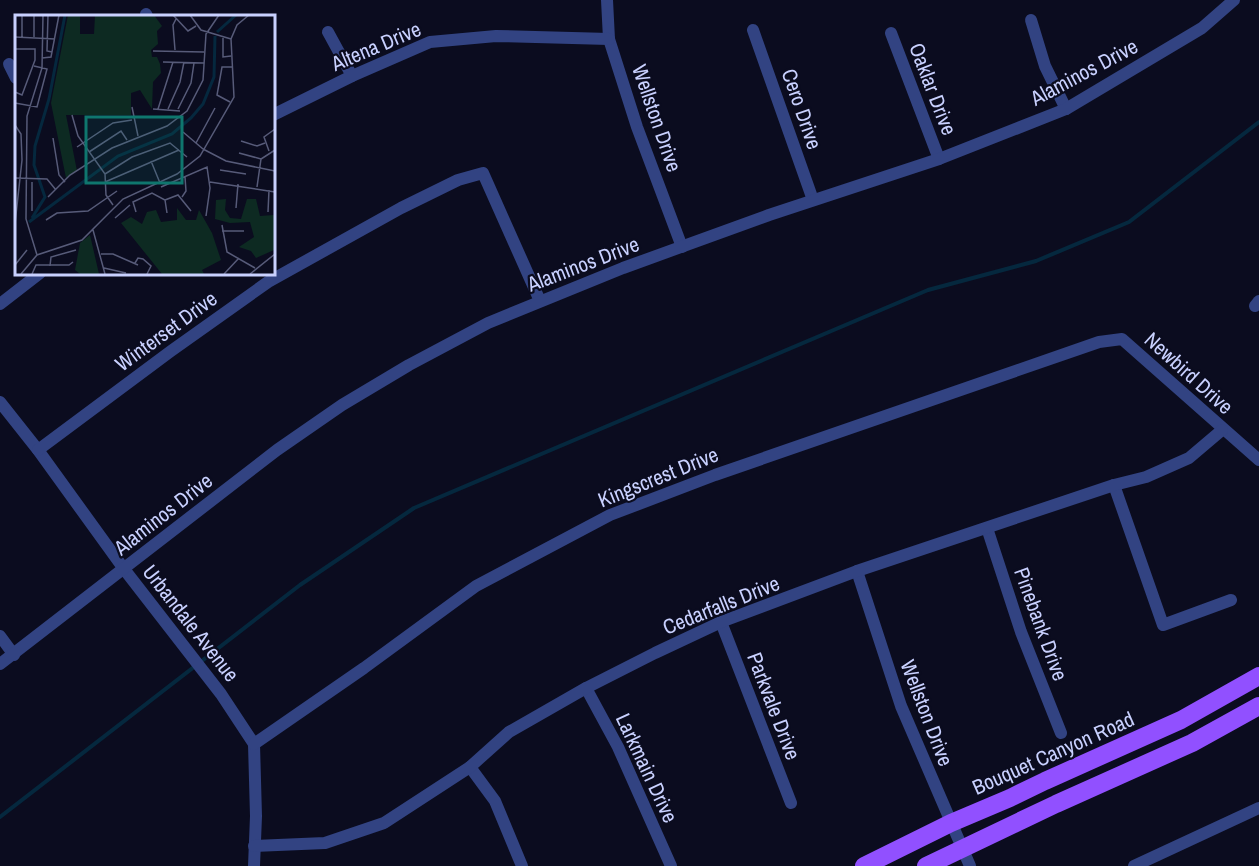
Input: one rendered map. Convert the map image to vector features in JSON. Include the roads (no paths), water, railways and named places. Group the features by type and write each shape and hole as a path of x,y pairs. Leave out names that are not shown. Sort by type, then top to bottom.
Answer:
{"main road":[{"name":"Bouquet Canyon Road","path":"864,866 951,823 1181,720 1259,676"},
{"path":"926,866 1192,743 1259,706"}],"street":[{"name":"Wellston Drive","path":"606,0 609,39 637,127 682,247"},
{"name":"Alaminos Drive","path":"0,664 277,450 342,405 409,365 488,323 540,301 813,200 939,159 1066,109 1202,27 1234,0"},
{"path":"1031,20 1045,66 1066,109"},
{"name":"Cero Drive","path":"753,30 813,200"},
{"path":"328,32 352,76"},
{"name":"Oaklar Drive","path":"891,33 939,159"},
{"name":"Altena Drive","path":"274,115 352,76 430,42 496,36 609,39"},
{"path":"9,64 15,76"},
{"name":"Winterset Drive","path":"38,450 268,282 401,208 458,180 483,173 540,301"},
{"path":"0,303 39,274"},
{"name":"Newbird Drive","path":"1122,339 1222,430 1259,460"},
{"name":"Kingscrest Drive","path":"254,744 364,668 476,586 610,515 894,411 1099,342 1122,339"},
{"name":"Urbandale Avenue","path":"0,402 38,450 124,569 210,678 254,744"},
{"name":"Cedarfalls Drive","path":"254,846 325,843 384,823 470,766 509,732 586,688 722,622 857,570 1114,485 1146,477 1189,458 1222,430"},
{"path":"1114,485 1163,625 1231,600"},
{"name":"Pinebank Drive","path":"987,528 1021,632 1061,733"},
{"name":"Wellston Drive","path":"857,570 901,706 970,866"},
{"name":"Parkvale Drive","path":"722,622 791,803"},
{"path":"0,636 14,655"},
{"name":"Larkmain Drive","path":"586,688 618,747 671,866"},
{"path":"254,744 256,816 254,866"},
{"path":"470,766 495,801 522,866"},
{"path":"1134,866 1259,808"}],"waterway":[{"path":"0,817 300,585 414,508 928,290 1036,261 1129,222 1259,122"}]}
